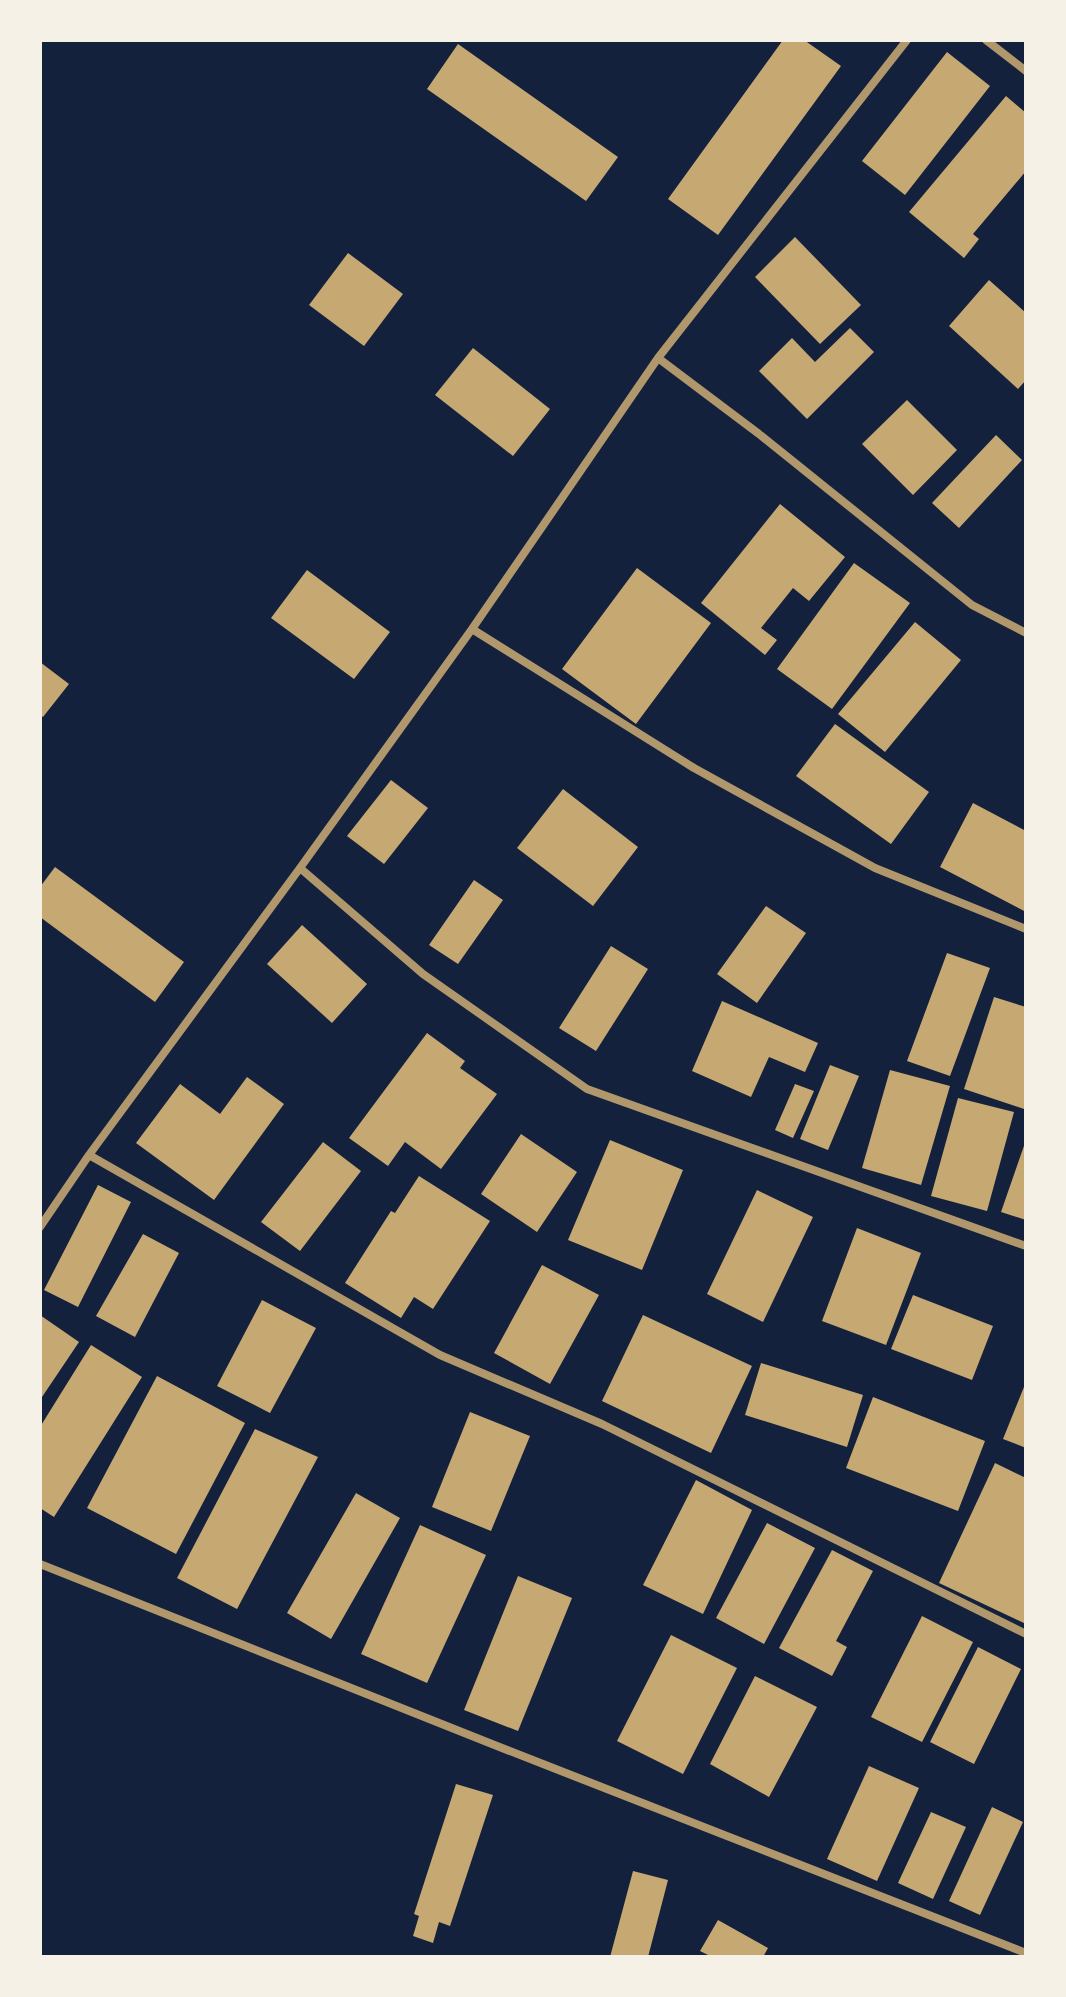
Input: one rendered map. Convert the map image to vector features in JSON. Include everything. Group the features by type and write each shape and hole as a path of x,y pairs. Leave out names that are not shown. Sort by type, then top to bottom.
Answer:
{"street":[{"path":"40,1227 89,1155 472,629 658,358 907,40"},
{"path":"986,40 1026,71"},
{"path":"658,358 759,434 972,605 1026,633"},
{"path":"472,629 694,768 875,868 1026,929"},
{"path":"300,868 423,974 587,1089 1026,1246"},
{"path":"89,1155 440,1355 602,1424 1026,1634"},
{"path":"40,1564 1026,1953"}],"building":[{"path":"783,40 804,40 841,66 718,235 668,199"},
{"path":"458,44 618,157 586,201 427,89"},
{"path":"947,52 990,86 905,195 862,161"},
{"path":"1006,96 1026,113 1026,171 973,234 979,239 964,258 909,212"},
{"path":"795,237 861,305 820,344 755,277"},
{"path":"348,253 403,294 364,346 309,305"},
{"path":"989,280 1026,313 1026,380 1018,389 949,326"},
{"path":"850,328 874,352 807,419 759,371 792,338 815,362"},
{"path":"473,348 550,409 513,456 435,395"},
{"path":"907,400 957,450 913,495 862,444"},
{"path":"996,435 1022,460 959,528 932,503"},
{"path":"780,504 845,557 809,601 793,588 761,628 777,640 765,655 701,603"},
{"path":"854,563 910,603 832,709 777,669"},
{"path":"637,568 711,623 636,724 562,669"},
{"path":"307,570 390,632 354,679 271,618"},
{"path":"915,622 961,660 885,752 838,714"},
{"path":"40,662 69,684 43,717 40,715"},
{"path":"835,724 929,792 891,844 796,776"},
{"path":"391,780 428,808 384,864 347,836"},
{"path":"563,789 638,847 593,906 517,848"},
{"path":"973,803 1026,831 1026,912 940,867"},
{"path":"55,867 184,962 155,1002 40,917 40,887"},
{"path":"474,880 503,900 458,964 429,945"},
{"path":"766,906 806,933 757,1003 717,974"},
{"path":"302,925 367,984 332,1023 267,964"},
{"path":"611,946 648,969 596,1051 559,1028"},
{"path":"947,953 990,968 950,1076 907,1061"},
{"path":"994,997 1026,1007 1024,1109 964,1089"},
{"path":"722,1001 818,1043 805,1072 769,1057 751,1097 692,1071"},
{"path":"427,1033 465,1061 460,1068 497,1094 441,1169 405,1142 388,1166 349,1138"},
{"path":"830,1065 859,1076 828,1150 800,1139"},
{"path":"890,1070 950,1086 921,1185 862,1168"},
{"path":"247,1077 284,1104 214,1200 136,1143 180,1084 220,1114"},
{"path":"795,1084 814,1091 793,1138 775,1130"},
{"path":"958,1098 1014,1112 987,1211 931,1196"},
{"path":"521,1134 577,1172 537,1232 481,1194"},
{"path":"610,1140 683,1170 642,1270 568,1240"},
{"path":"1026,1140 1026,1220 1001,1212"},
{"path":"323,1142 361,1171 300,1251 261,1222"},
{"path":"419,1176 490,1221 433,1309 414,1297 401,1318 345,1283 391,1211 395,1213"},
{"path":"98,1185 131,1202 78,1307 44,1290"},
{"path":"757,1190 813,1217 763,1322 707,1294"},
{"path":"857,1228 921,1253 886,1345 822,1321"},
{"path":"143,1234 179,1253 135,1337 96,1316"},
{"path":"542,1265 599,1295 550,1384 494,1353"},
{"path":"913,1295 993,1326 972,1380 891,1349"},
{"path":"262,1300 316,1328 270,1413 217,1386"},
{"path":"40,1315 79,1342 40,1400"},
{"path":"643,1315 752,1366 711,1453 602,1401"},
{"path":"91,1345 142,1377 54,1517 40,1508 40,1427"},
{"path":"761,1363 863,1395 847,1447 745,1415"},
{"path":"157,1376 245,1423 176,1554 87,1508"},
{"path":"1026,1382 1026,1448 1003,1439"},
{"path":"873,1397 985,1441 958,1511 846,1468"},
{"path":"470,1412 530,1436 491,1531 432,1507"},
{"path":"255,1429 318,1457 237,1609 177,1578"},
{"path":"995,1463 1026,1478 1026,1624 939,1583"},
{"path":"696,1480 752,1510 703,1614 643,1585"},
{"path":"356,1493 400,1518 331,1639 287,1613"},
{"path":"767,1523 815,1548 764,1644 716,1618"},
{"path":"420,1525 486,1555 427,1683 361,1654"},
{"path":"832,1550 873,1571 836,1641 847,1647 832,1676 779,1648"},
{"path":"518,1576 572,1598 518,1731 464,1710"},
{"path":"922,1616 973,1642 922,1742 871,1717"},
{"path":"671,1635 737,1668 683,1774 617,1741"},
{"path":"978,1647 1021,1669 974,1764 930,1742"},
{"path":"755,1676 817,1707 769,1797 710,1764"},
{"path":"869,1766 919,1788 877,1881 827,1859"},
{"path":"456,1784 493,1795 450,1926 439,1922 433,1943 413,1936 419,1916 414,1914"},
{"path":"992,1807 1023,1822 980,1915 949,1901"},
{"path":"931,1812 966,1827 933,1899 898,1883"},
{"path":"633,1871 668,1880 648,1957 610,1957"},
{"path":"718,1920 768,1948 763,1957 712,1957 700,1951"}]}
